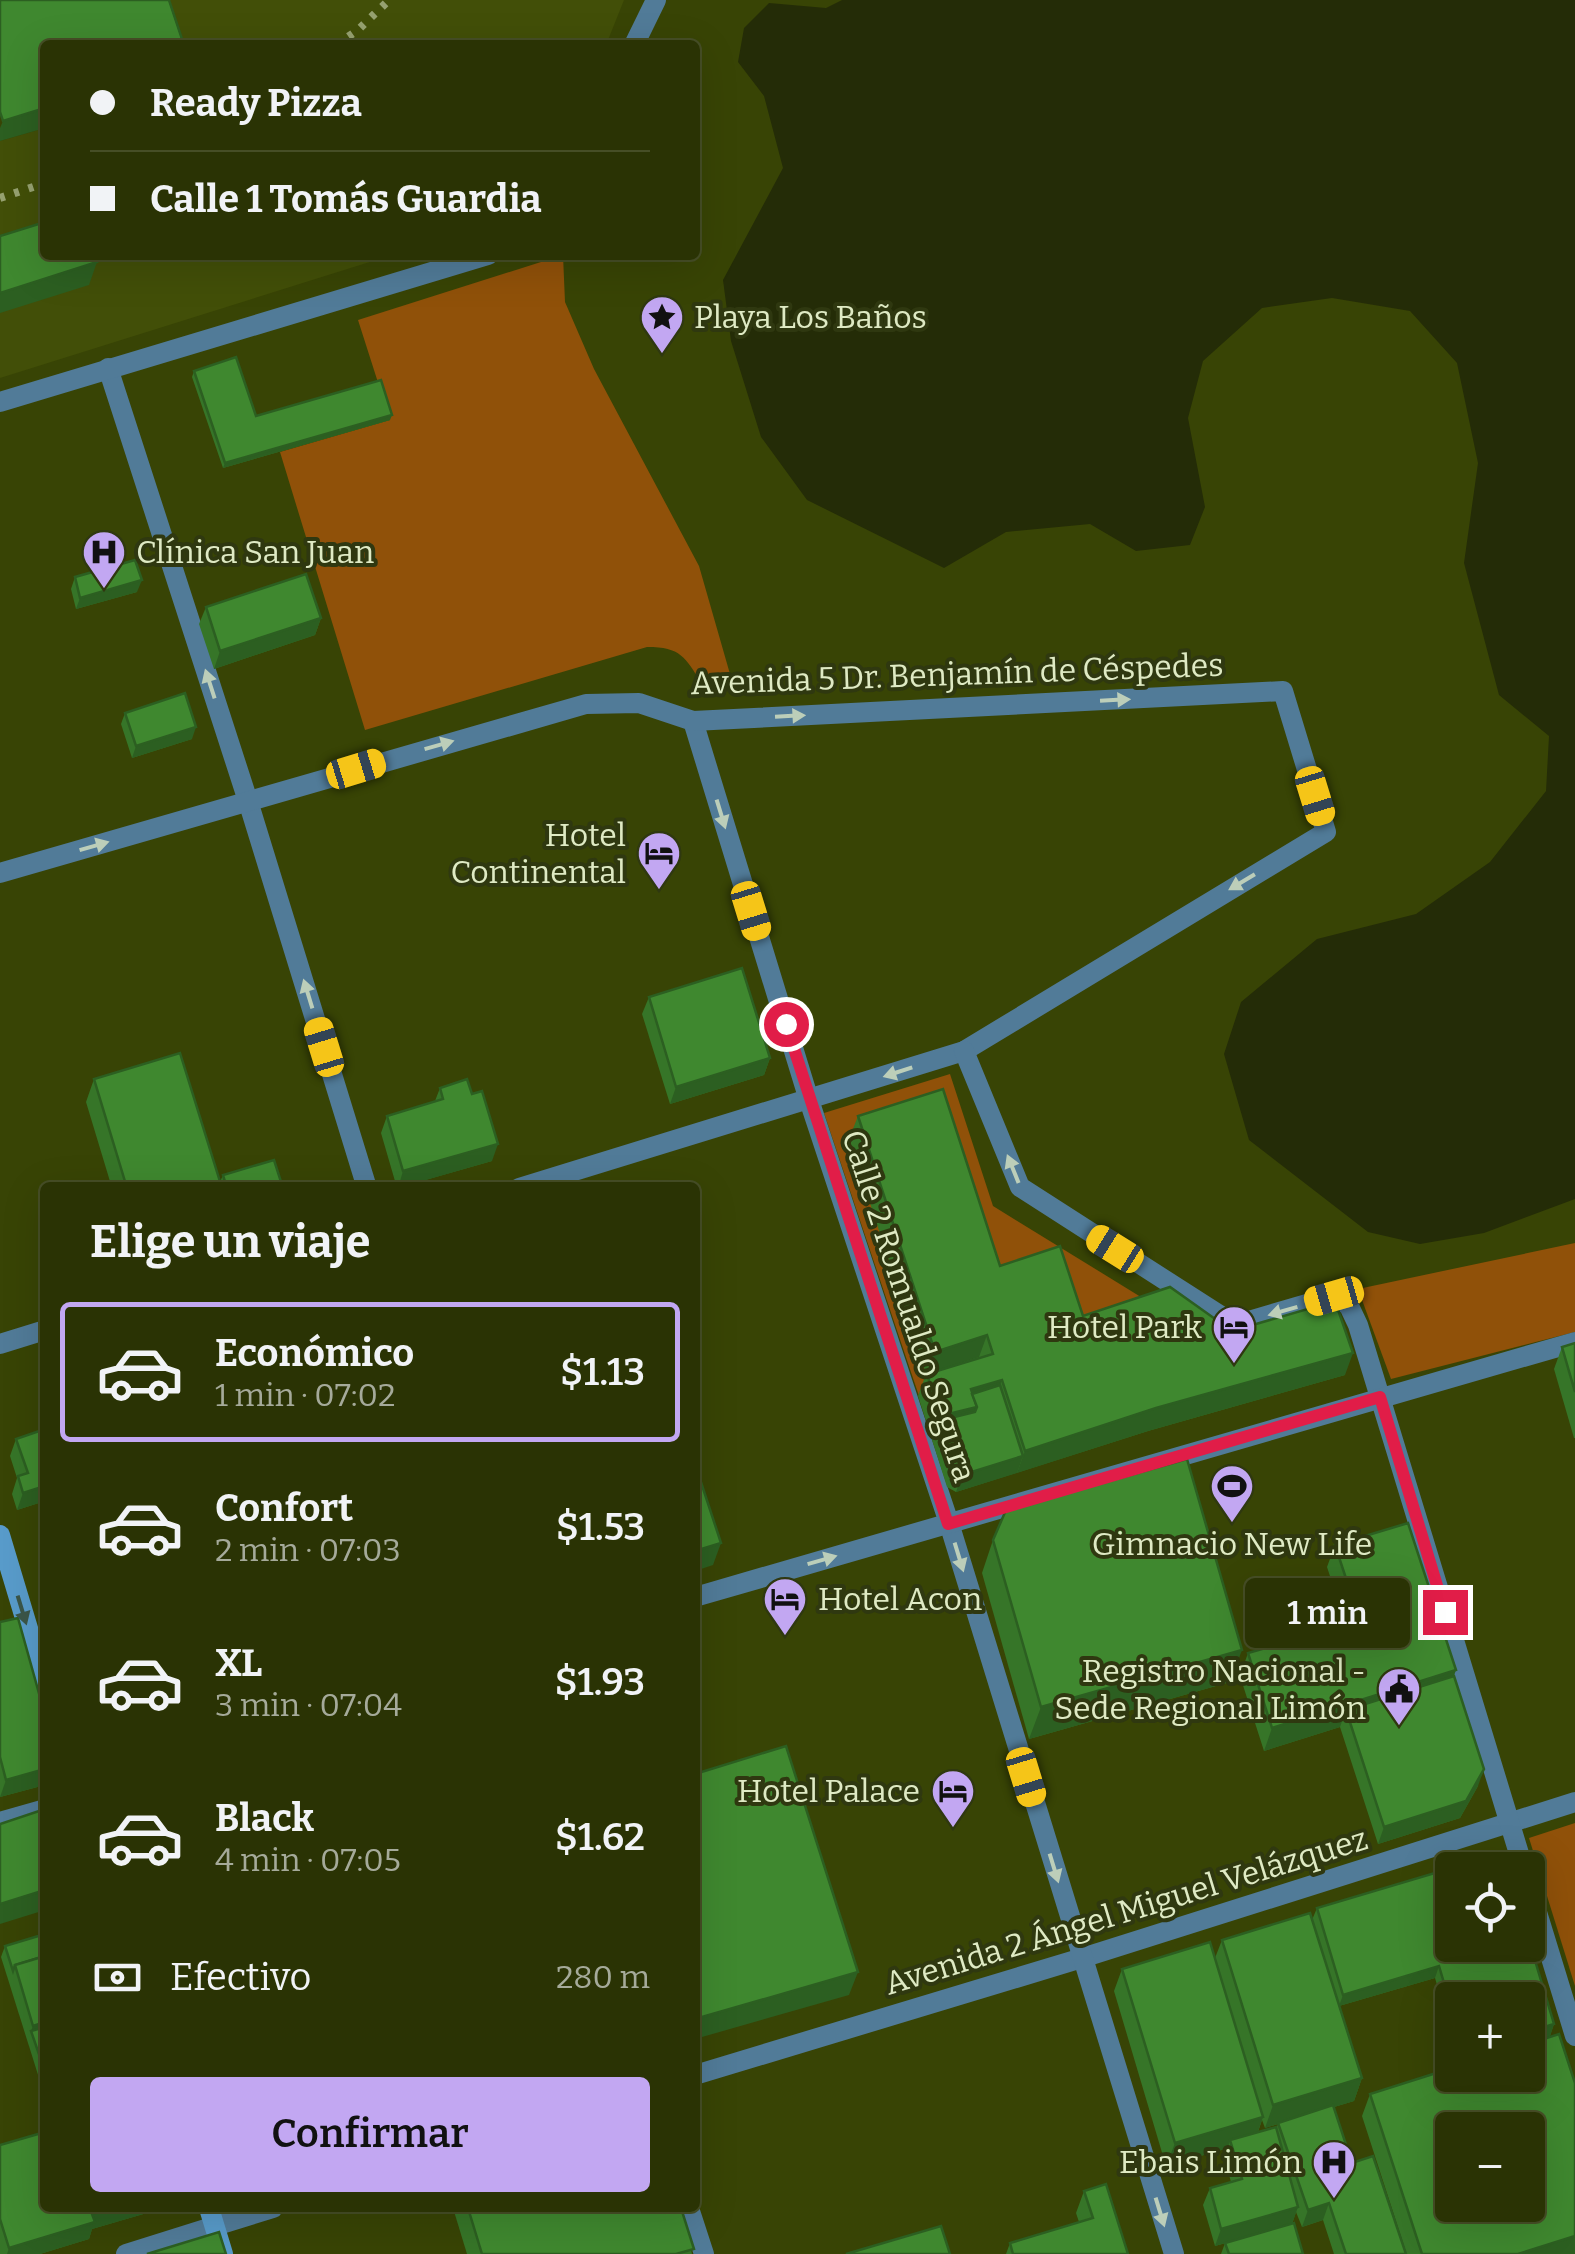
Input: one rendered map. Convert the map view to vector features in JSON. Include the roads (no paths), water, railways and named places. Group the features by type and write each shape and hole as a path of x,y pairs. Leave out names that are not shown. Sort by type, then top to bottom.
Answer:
{"main road":[{"path":"0,1535 40,1668"},
{"path":"212,2217 224,2254"}],"street":[{"path":"636,40 656,0"},
{"path":"0,402 473,260"},
{"path":"108,368 248,801 365,1182"},
{"name":"Avenida 5 Dr. Benjamín de Céspedes","path":"0,874 586,704 639,703 693,721 1283,692 1326,832 964,1051"},
{"name":"Calle 2 Romualdo Segura","path":"693,721 1174,2254"},
{"path":"539,1182 964,1051 1020,1188 1235,1325 1334,1296 1350,1306 1518,1852"},
{"path":"0,1344 40,1332"},
{"path":"700,1596 1575,1342"},
{"name":"Avenida 2 Ángel Miguel Velázquez","path":"700,2073 1575,1802"},
{"path":"0,1822 40,1810"},
{"path":"1545,1938 1575,2036"},
{"path":"126,2254 212,2217 246,2212"},
{"path":"690,2212 704,2254"}],"railway":[{"path":"343,40 389,0"},
{"path":"0,198 40,185"}],"place":[{"name":"Playa Los Baños","path":"662,355"},
{"name":"Clínica San Juan","path":"104,590"},
{"name":"Hotel Continental","path":"659,891"},
{"name":"Hotel Park","path":"1234,1365"},
{"name":"Gimnacio New Life","path":"1232,1524"},
{"name":"Hotel Acon","path":"785,1637"},
{"name":"Registro Nacional - Sede Regional Limón","path":"1399,1727"},
{"name":"Hotel Palace","path":"953,1829"},
{"name":"Ebais Limón","path":"1334,2200"}]}
